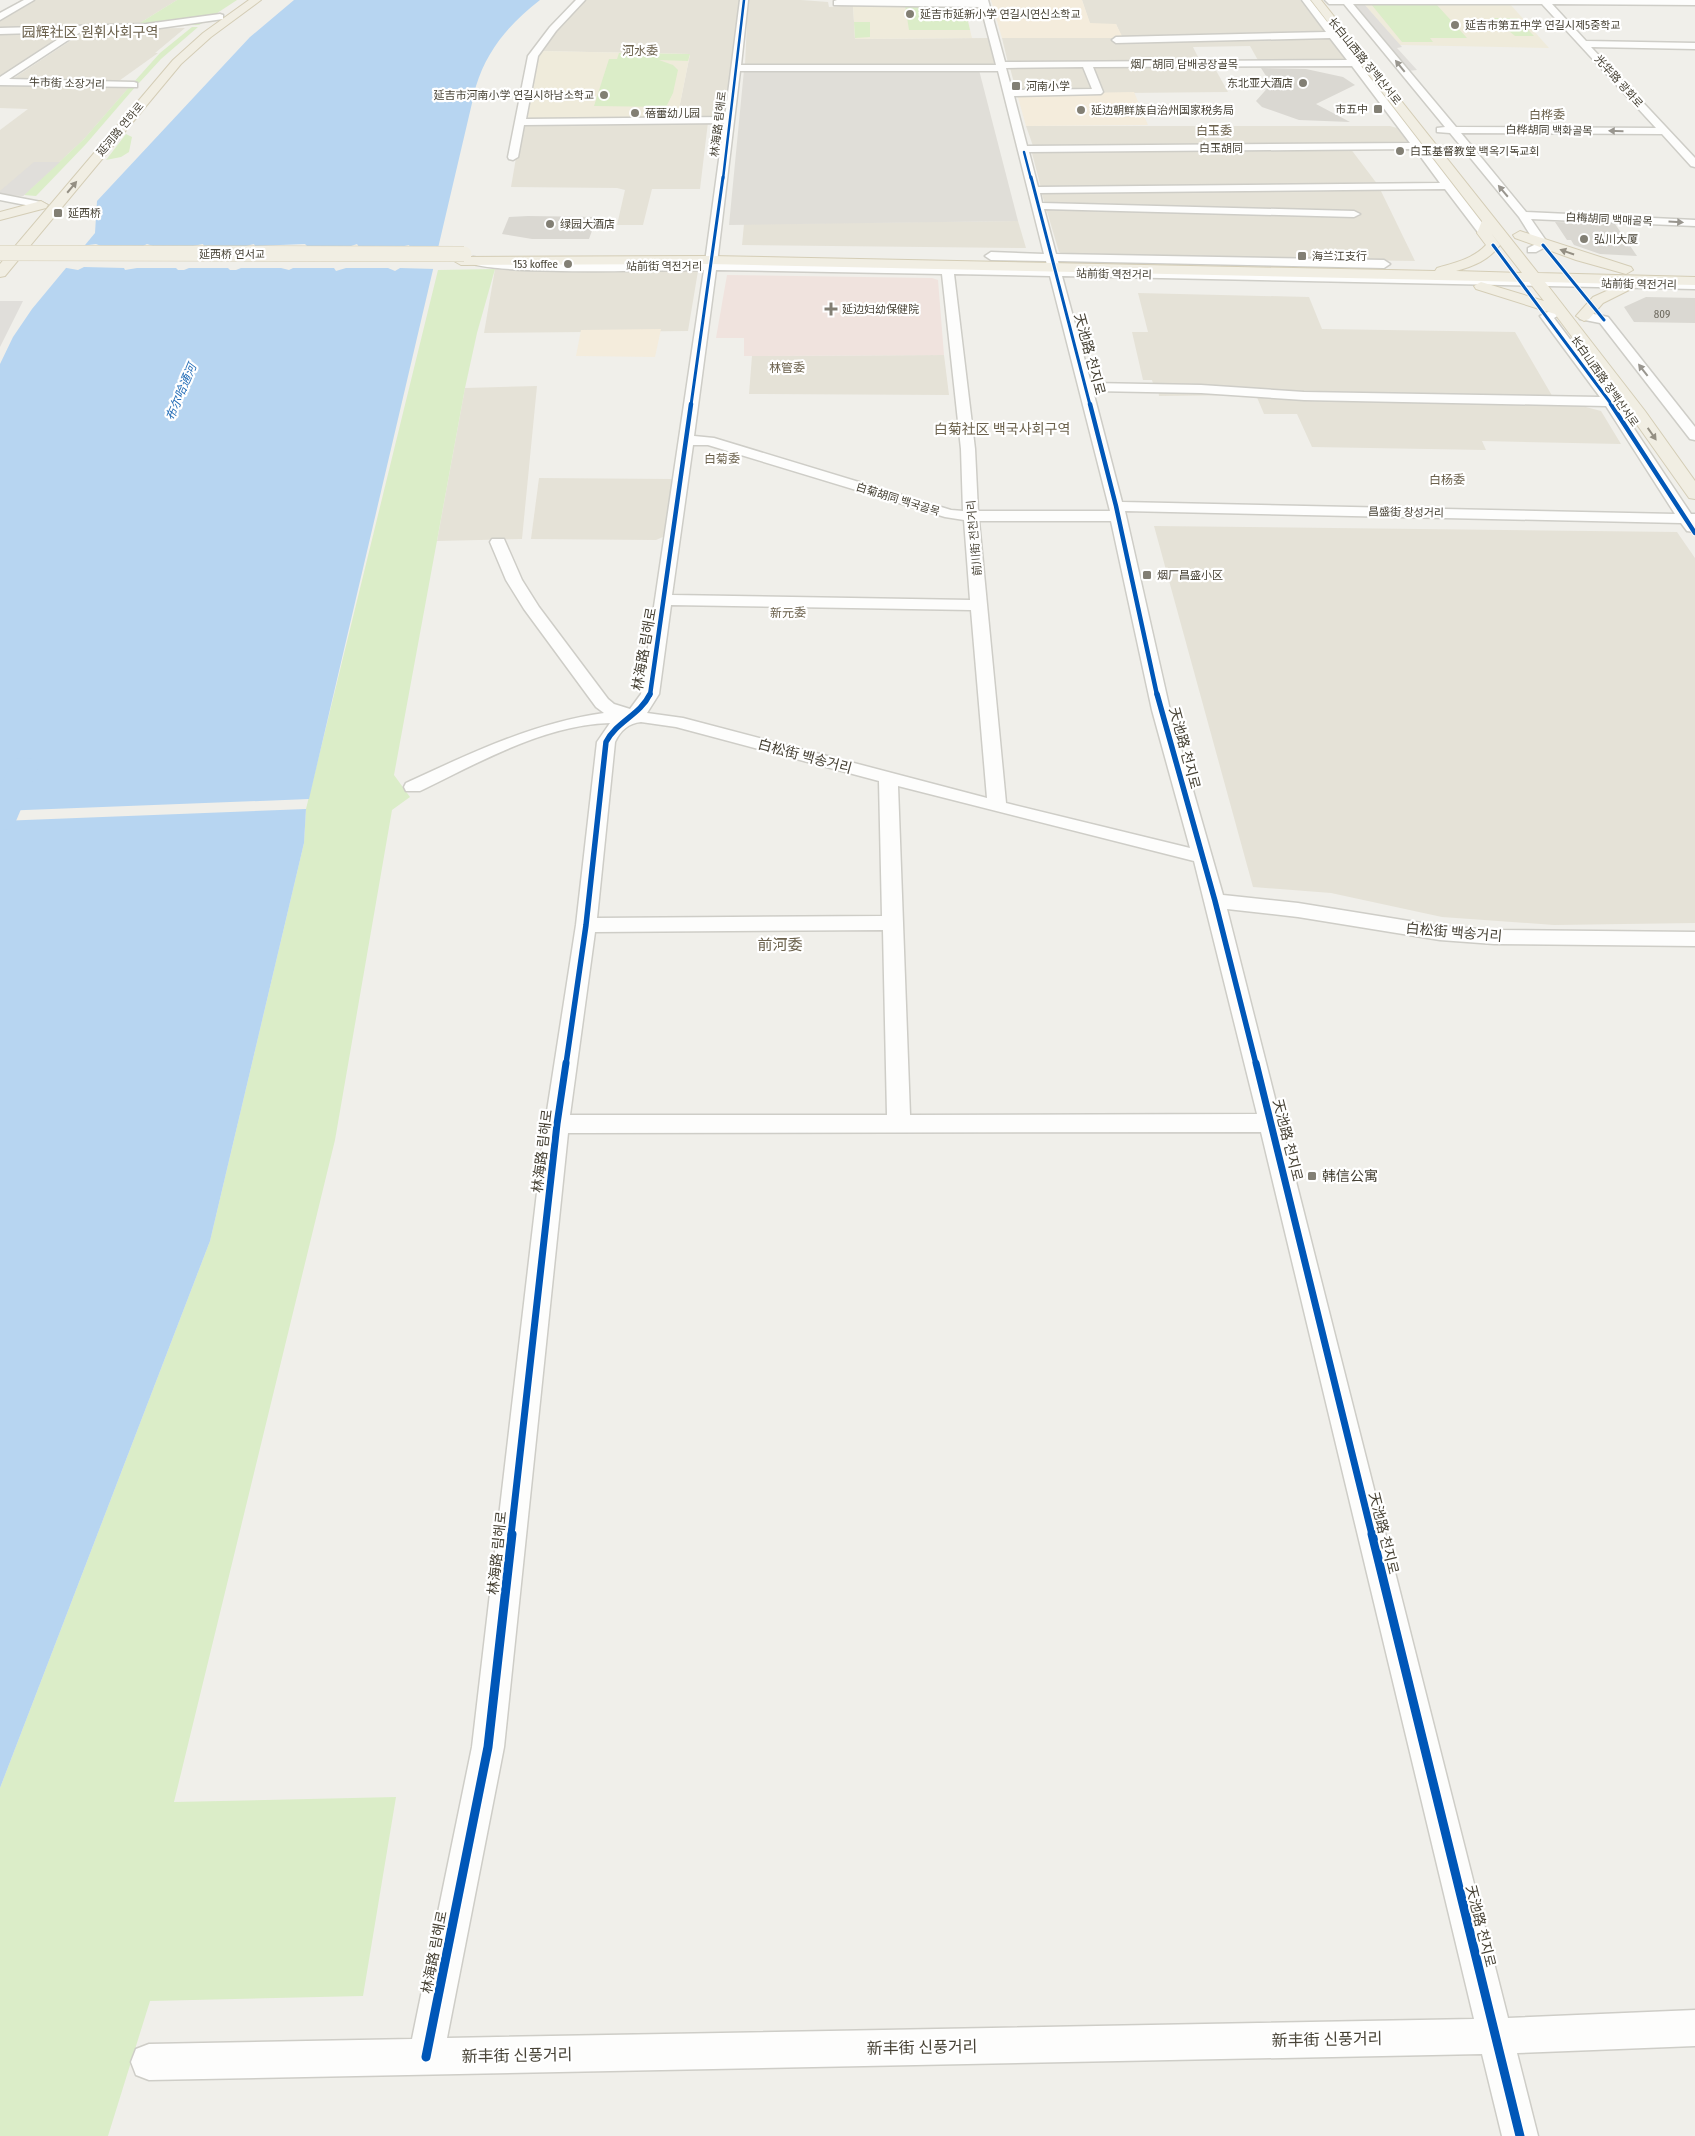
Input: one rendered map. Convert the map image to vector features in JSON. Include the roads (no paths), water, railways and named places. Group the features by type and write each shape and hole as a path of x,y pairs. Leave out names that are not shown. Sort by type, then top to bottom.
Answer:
{"main road":[{"name":"延河路 연하로","path":"6,232 41,205 91,151 164,66 220,18 246,0"},
{"name":"延河路 연하로","path":"0,273 177,62 207,35 256,0"},
{"name":"长白山西路 장백산서로","path":"1316,0 1361,63 1414,123 1486,227 1531,275 1560,311 1629,402 1695,494"},
{"name":"长白山西路 장백산서로","path":"1329,1 1446,145"},
{"path":"1399,123 1414,123"},
{"path":"6,232 41,205"},
{"path":"1445,271 1489,251 1493,246 1486,227"},
{"path":"6,232 30,239"},
{"name":"延西桥 연서교","path":"6,232 466,259"},
{"name":"长白山西路 장백산서로","path":"1517,232 1537,247 1552,276 1689,441"},
{"path":"1537,247 1653,278"},
{"name":"站前街 역전거리","path":"466,259 502,255 1445,271 1695,281"},
{"name":"站前街 역전거리","path":"466,259 711,258"},
{"name":"延西桥 연서교","path":"0,260 466,259"},
{"path":"1445,271 1464,281 1560,311"},
{"path":"1584,316 1598,300 1633,284 1679,271"},
{"name":"站前街 역전거리","path":"1653,278 1695,276"}],"street":[{"path":"0,17 30,0"},
{"path":"513,157 533,56 553,29 581,0"},
{"name":"林海路 림해로","path":"426,2057 488,1747 557,1124 586,925 606,742 610,732 617,724 634,716 647,703 650,694 665,600 685,440 722,188 744,0"},
{"path":"1306,0 1333,35 1361,63 1399,123 1486,227"},
{"path":"1329,1 1695,2"},
{"path":"1347,1 1523,215 1537,247"},
{"name":"光华路 광화로","path":"1544,1 1695,164"},
{"path":"837,3 985,2"},
{"name":"天池路 천지로","path":"985,2 1117,511 1159,700 1215,901 1520,2136"},
{"path":"0,30 146,27 220,18"},
{"path":"0,82 81,28"},
{"path":"1116,40 1333,35"},
{"path":"1585,44 1695,46"},
{"name":"烟厂胡同 담배공장골목","path":"736,68 1361,63"},
{"path":"1009,93 1098,92 1087,65"},
{"name":"牛市街 소장거리","path":"0,82 134,85"},
{"path":"519,122 729,120"},
{"name":"白桦胡同 백화골목","path":"1434,130 1668,135 1687,139"},
{"name":"白玉胡同","path":"1024,148 1418,146"},
{"path":"1034,190 1450,186"},
{"path":"0,197 41,205"},
{"path":"1039,206 1354,214"},
{"name":"白梅胡同 백매골목","path":"1523,215 1695,223"},
{"name":"站前街 역전거리","path":"711,258 948,270 1054,265 1464,281 1531,275"},
{"name":"前川街 전천거리","path":"948,270 968,448 971,516 996,806"},
{"name":"站前街 역전거리","path":"1552,276 1624,270 1695,271"},
{"name":"站前街 역전거리","path":"1552,276 1633,284 1695,285"},
{"name":"长白山西路 장백산서로","path":"1560,311 1546,316 1610,402 1690,519 1695,533"},
{"name":"长白山西路 장백산서로","path":"1584,316 1604,320 1689,441"},
{"path":"1086,387 1201,389 1304,396 1629,402"},
{"name":"白菊胡同 백국골목","path":"685,440 709,441 941,512 971,516 1117,511"},
{"name":"昌盛街 창성거리","path":"1117,511 1690,519"},
{"path":"498,542 514,580 532,609 602,703 608,708 634,716"},
{"path":"665,600 980,605"},
{"name":"白松街 백송거리","path":"413,787 510,742 553,727 612,717 634,716 677,722 996,806 1202,857"},
{"path":"888,778 898,1123"},
{"name":"白松街 백송거리","path":"1215,901 1298,910 1449,934 1494,937 1695,939"},
{"path":"586,925 892,923"},
{"path":"557,1124 1270,1123"},
{"name":"新丰街 신풍거리","path":"149,2062 1495,2036 1695,2028"}],"water":[{"path":"294,0 540,0 519,18 501,38 486,61 476,86 309,799 0,811 0,364 13,337 32,309 95,233 97,201 250,37"},
{"path":"306,809 304,843 210,1241 0,1788 0,821"}],"waterway":[{"name":"布尔哈通河","path":"0,821 24,766"}],"place":[{"name":"延吉市延新小学 연길시연신소학교","path":"910,14"},
{"name":"延吉市第五中学 연길시제5중학교","path":"1455,25"},
{"name":"东北亚大酒店","path":"1303,83"},
{"name":"河南小学","path":"1016,86"},
{"name":"延吉市河南小学 연길시하남소학교","path":"604,95"},
{"name":"市五中","path":"1378,109"},
{"name":"延边朝鲜族自治州国家税务局","path":"1081,110"},
{"name":"蓓蕾幼儿园","path":"635,113"},
{"name":"白玉基督教堂 백옥기독교회","path":"1400,151"},
{"name":"延西桥","path":"58,213"},
{"name":"绿园大酒店","path":"550,224"},
{"name":"弘川大厦","path":"1584,239"},
{"name":"海兰江支行","path":"1302,256"},
{"name":"153 koffee","path":"568,264"},
{"name":"延边妇幼保健院","path":"831,309"},
{"name":"烟厂昌盛小区","path":"1147,575"},
{"name":"韩信公寓","path":"1312,1176"}],"district":[{"name":"园辉社区 원휘사회구역","path":"90,32"},
{"name":"河水委","path":"640,51"},
{"name":"白桦委","path":"1547,115"},
{"name":"白玉委","path":"1214,131"},
{"name":"林管委","path":"787,368"},
{"name":"白菊社区 백국사회구역","path":"1002,429"},
{"name":"白菊委","path":"722,459"},
{"name":"白杨委","path":"1447,480"},
{"name":"新元委","path":"788,613"},
{"name":"前河委","path":"780,945"}]}
